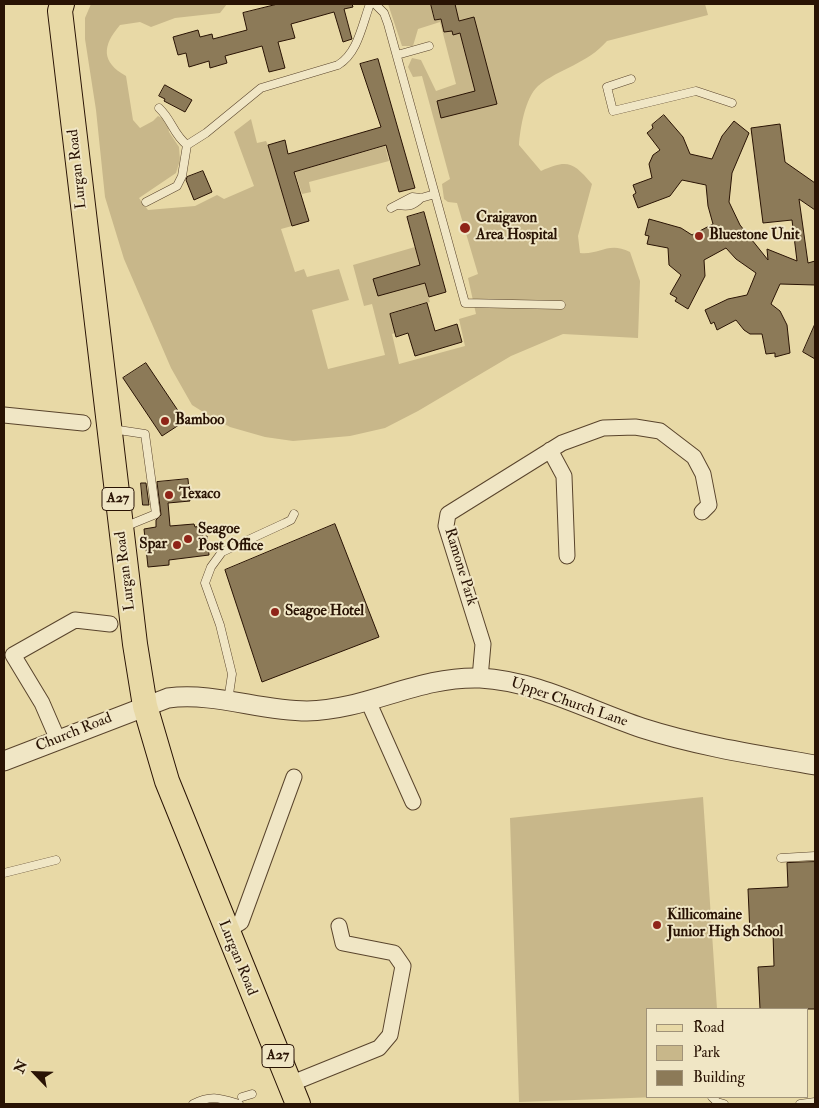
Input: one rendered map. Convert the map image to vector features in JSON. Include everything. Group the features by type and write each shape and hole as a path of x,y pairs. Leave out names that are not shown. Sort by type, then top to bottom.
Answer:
{"main road":[{"name":"Lurgan Road","path":"59,6 134,644 145,706 166,781 294,1094"}],"street":[{"path":"4,415 83,423"},
{"name":"Ramone Park","path":"480,678 483,644 446,526 448,514 562,443 603,428 636,427 660,431 694,457 703,474 709,505 702,512"},
{"path":"550,450 564,476 567,556"},
{"path":"58,740 42,703 13,655 75,620 110,624"},
{"name":"Upper Church Lane","path":"145,706 168,698 189,696 276,710 336,709 368,702 422,683 452,678 480,678 507,681 532,688 676,739 815,765"},
{"path":"368,702 413,802"},
{"name":"Church Road","path":"4,761 145,706"},
{"path":"227,931 241,922 294,777"},
{"path":"294,1094 379,1048 390,1035 403,966 394,953 343,943 339,926"}],"lane":[{"path":"146,202 178,186 182,176 187,145 206,133 261,88 338,65 347,60 356,43 370,4"},
{"path":"375,4 384,13 397,55 465,303 561,305"},
{"path":"397,55 429,46"},
{"path":"632,79 607,87 614,111 696,91 732,103"},
{"path":"159,108 169,117 174,131 187,145"},
{"path":"395,206 415,204 421,198 435,194"},
{"path":"110,428 145,434 156,514 121,528"},
{"path":"228,701 232,674 220,625 205,583 211,567 222,552 291,520 294,514"},
{"path":"781,858 815,856"},
{"path":"4,874 56,860"},
{"path":"192,1104 206,1098 240,1100 252,1094"},
{"path":"800,1104 815,1102"}],"green space":[{"path":"91,4 227,4 220,13 175,18 151,27 140,22 120,25 110,40 107,47 108,59 118,71 126,76 133,120 140,128 158,116 167,121 169,132 179,147 180,160 176,173 139,198 148,210 195,206 217,195 224,199 254,186 234,132 251,119 257,143 266,141 268,145 292,226 281,229 295,272 304,269 307,277 339,269 349,300 312,310 328,369 385,355 372,304 364,306 353,265 415,247 430,302 390,314 395,333 392,334 399,364 465,346 459,319 476,314 468,278 478,274 457,203 448,202 444,199 442,184 450,179 422,76 413,77 408,67 412,58 421,60 436,91 456,84 440,22 418,29 413,46 402,46 388,4 705,4 708,15 607,41 582,61 546,80 533,91 522,122 519,145 541,171 558,165 570,165 580,171 592,184 578,236 580,253 610,248 630,252 640,281 638,338 563,334 511,356 418,411 385,428 350,436 293,441 265,437 230,427 208,415 192,405 171,368 124,259 105,197 96,110 85,39 85,18"},
{"path":"385,146 389,161 309,182 311,192 302,194 295,172"},
{"path":"703,797 717,1008 646,1008 646,1097 519,1102 510,818"}],"building":[{"path":"278,4 352,4 353,7 344,9 352,39 343,42 334,12 291,24 295,38 278,42 285,68 269,72 262,46 225,56 227,63 210,68 209,61 189,67 186,53 178,55 173,37 198,30 200,37 212,34 213,39 247,30 243,13"},
{"path":"431,4 455,4 459,21 474,17 497,104 441,118 437,101 475,91 460,33 453,35 452,31 444,32 441,19 435,20"},
{"path":"378,59 415,188 399,192 386,145 294,172 309,221 292,226 268,145 285,140 288,154 381,127 360,64"},
{"path":"165,85 192,100 185,112 164,101 165,99 159,96"},
{"name":"Bluestone Unit","path":"664,115 683,137 690,154 712,159 722,136 734,121 749,133 732,173 729,202 740,225 768,260 767,249 797,261 792,220 763,223 751,128 780,124 785,162 815,183 815,210 799,199 808,263 815,261 815,285 780,284 771,304 780,311 787,325 790,353 775,357 775,353 766,354 762,334 750,334 736,320 717,330 714,322 711,324 705,310 728,299 747,295 756,273 736,259 726,248 704,260 705,276 688,309 675,301 677,298 670,294 681,275 669,265 668,248 647,244 649,236 645,235 649,219 681,228 692,235 713,224 708,206 706,185 682,180 670,196 638,208 633,195 636,193 633,185 652,178 649,164 653,155 660,150 647,133 653,128 652,125"},
{"path":"203,171 212,192 194,200 186,180 187,177"},
{"path":"424,212 446,292 429,297 425,283 378,296 373,279 420,265 407,217"},
{"path":"427,303 435,331 457,324 462,342 415,356 408,333 396,337 390,314"},
{"path":"815,324 815,359 803,352"},
{"path":"146,363 185,421 162,436 123,378"},
{"name":"Spar","path":"188,479 190,501 168,503 170,526 194,524 195,527 201,526 203,537 207,536 209,555 169,560 169,565 148,567 144,529 156,527 156,520 161,515 157,482"},
{"path":"141,483 146,483 149,505 143,505"},
{"path":"335,524 379,637 262,682 225,570"},
{"path":"815,862 815,1009 760,1008 758,967 774,966 773,933 750,934 748,889 788,887 787,863"}],"place":[{"name":"Craigavon Area Hospital","path":"465,228"},
{"name":"Bluestone Unit","path":"699,236"},
{"name":"Bamboo","path":"165,421"},
{"name":"Texaco","path":"169,495"},
{"name":"Seagoe Post Office","path":"188,539"},
{"name":"Spar","path":"177,545"},
{"name":"Seagoe Hotel","path":"275,612"},
{"name":"Killicomaine Junior High School","path":"657,925"}]}
